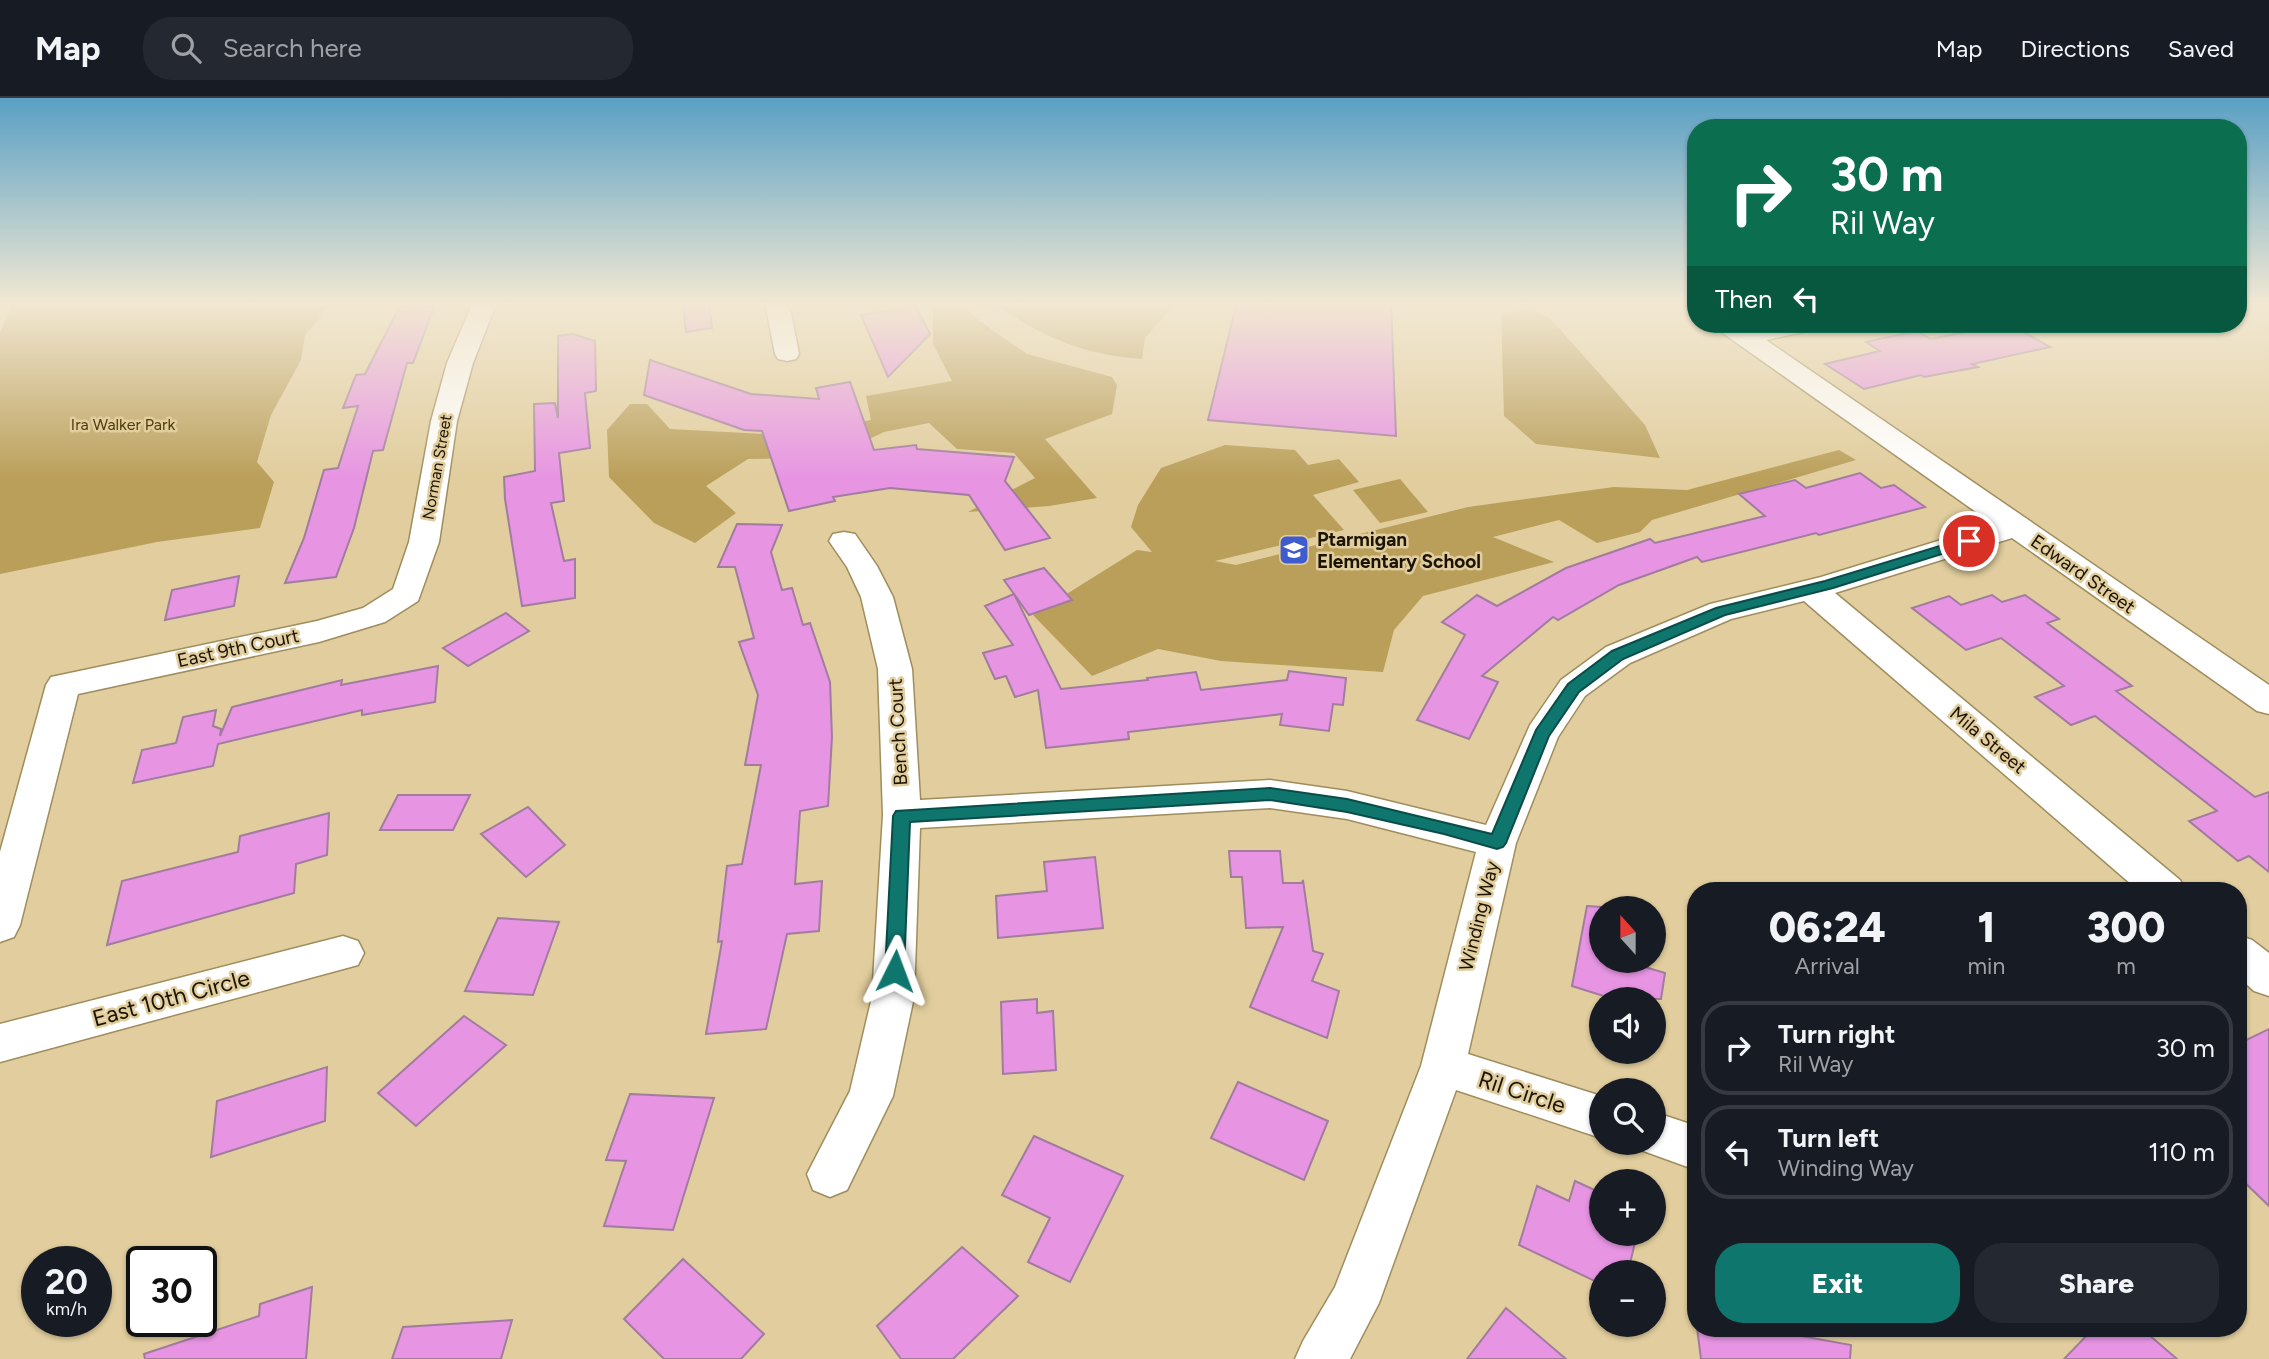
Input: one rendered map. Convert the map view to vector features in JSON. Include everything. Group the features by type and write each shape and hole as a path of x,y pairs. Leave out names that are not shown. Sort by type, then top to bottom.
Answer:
{"street":[{"name":"Norman Street","path":"407,594 424,542 444,421 462,361"},
{"name":"Edward Street","path":"1779,361 2269,702"},
{"name":"Winding Way","path":"1321,1359 1354,1303 1443,1066 1497,843 1542,734 1573,688 1618,655 1721,611 1810,589 2016,527"},
{"name":"Bench Court","path":"830,1174 871,1096 893,997 902,816 895,669 877,597 862,566 844,541"},
{"name":"Mila Street","path":"1810,589 2155,882"},
{"name":"East 9th Court","path":"0,925 63,685 319,631 374,615 407,594"},
{"path":"902,816 1270,794 1347,805 1444,827 1497,843"},
{"name":"East 10th Circle","path":"0,1043 343,953"},
{"path":"2247,960 2269,978"},
{"name":"Ril Circle","path":"1443,1066 1589,1113"},
{"path":"1666,1138 1687,1145"}],"green space":[{"name":"Ira Walker Park","path":"0,361 301,361 271,415 257,462 274,482 260,528 157,542 0,574"},
{"path":"942,361 1052,361 1112,377 1117,385 1112,414 1045,439 1097,498 1049,506 968,512 1035,478 1014,453 957,449 929,423 884,432 829,458 748,459 706,486 736,513 695,543 654,523 609,477 607,430 630,404 647,404 670,429 782,435 871,420 866,396 952,381"},
{"path":"1502,361 1588,361 1645,425 1660,458 1536,444 1504,416"},
{"path":"1225,445 1295,450 1308,465 1339,459 1359,482 1313,495 1344,530 1215,561 1236,565 1468,507 1614,487 1687,490 1839,450 1856,460 1652,520 1640,532 1597,543 1559,520 1493,537 1554,562 1423,596 1394,630 1383,672 1221,661 1158,649 1092,676 1033,615 1137,550 1152,552 1131,527 1138,505 1161,468"},
{"path":"1400,479 1428,512 1380,523 1353,490"}],"building":[{"path":"372,361 414,361 407,363 383,450 373,451 354,528 336,577 285,583 304,538 324,470 338,468 358,406 343,408 356,375 365,374"},
{"path":"558,361 595,361 596,391 585,393 590,448 559,453 564,501 551,503 564,561 575,559 575,598 522,606 504,477 535,471 534,404 555,403 558,418"},
{"path":"650,361 751,394 819,399 816,388 850,382 874,450 916,445 917,449 1014,457 1005,481 1050,538 1005,550 969,495 890,488 833,497 835,501 789,511 762,431 744,430 644,395"},
{"path":"881,361 904,361 888,377"},
{"path":"1223,361 1393,361 1396,436 1208,420"},
{"path":"1838,361 1986,361 1972,364 1978,367 1924,377 1921,375 1864,389 1825,364"},
{"path":"1860,473 1881,488 1894,485 1925,507 1702,562 1697,557 1619,585 1558,620 1553,617 1482,676 1498,682 1469,739 1417,720 1465,635 1442,622 1477,595 1497,606 1566,568 1650,539 1655,543 1765,516 1739,494 1795,480 1806,488"},
{"path":"737,524 782,525 771,552 782,590 792,588 803,625 810,623 830,682 832,737 828,806 800,811 795,884 822,881 819,931 787,934 766,1029 706,1034 722,941 718,942 727,866 742,864 761,765 745,765 758,695 739,642 754,638 735,567 718,567"},
{"path":"1044,568 1072,600 1029,615 1004,580"},
{"path":"239,576 234,606 165,620 172,590"},
{"path":"1014,594 1061,689 1196,672 1201,690 1287,680 1289,671 1346,678 1343,705 1333,704 1329,731 1280,725 1282,714 1128,732 1129,739 1046,748 1038,690 1015,697 1006,676 995,679 983,653 1013,645 985,606"},
{"path":"1992,595 2002,602 2025,595 2059,619 2047,623 2132,686 2116,691 2255,797 2269,792 2269,872 2249,856 2238,861 2189,821 2217,811 2095,716 2071,725 2035,697 2064,686 2001,638 1966,650 1912,608 1949,596 1961,605"},
{"path":"506,613 529,631 468,666 443,648"},
{"path":"438,666 435,702 362,715 362,710 218,744 213,766 133,783 142,750 176,743 183,717 216,710 213,726 221,729 220,736 232,707 342,680 341,685"},
{"path":"398,795 470,795 453,830 380,830"},
{"path":"528,807 565,845 526,877 481,834"},
{"path":"329,813 327,855 296,864 294,893 107,945 122,881 238,852 240,836"},
{"path":"1229,851 1280,851 1283,883 1302,883 1303,880 1313,951 1323,954 1312,981 1339,991 1327,1038 1250,1007 1283,927 1246,928 1242,877 1231,877"},
{"path":"1095,857 1103,928 998,938 996,896 1047,891 1044,862"},
{"path":"1587,906 1589,973 1665,973 1663,987 1589,987 1589,991 1572,986"},
{"path":"498,918 559,922 533,995 465,991"},
{"path":"1037,999 1037,1013 1053,1011 1056,1070 1003,1074 1001,1002"},
{"path":"464,1016 506,1045 416,1126 378,1093"},
{"path":"2269,1029 2269,1206 2247,1185 2247,1040"},
{"path":"327,1067 325,1121 211,1157 217,1101"},
{"path":"1238,1082 1328,1121 1304,1180 1211,1138"},
{"path":"630,1094 714,1098 673,1230 604,1226 626,1161 606,1160"},
{"path":"1034,1136 1123,1176 1070,1282 1028,1262 1050,1218 1002,1195"},
{"path":"1575,1181 1589,1187 1589,1246 1634,1246 1631,1260 1589,1260 1589,1278 1519,1245 1537,1186 1569,1201"},
{"path":"962,1247 1018,1296 953,1359 901,1359 877,1326"},
{"path":"683,1259 764,1334 741,1359 664,1359 624,1319"},
{"path":"312,1287 306,1359 145,1359 144,1354 195,1337 217,1337 217,1330 259,1316 260,1304"},
{"path":"1506,1308 1566,1359 1467,1359"},
{"path":"512,1320 501,1359 392,1359 403,1327"},
{"path":"1698,1337 1807,1337 1851,1345 1850,1359 1701,1359"},
{"path":"2085,1337 2151,1337 2177,1359 2064,1359"}],"place":[{"name":"Ptarmigan Elementary School","path":"1294,550"}],"route":[{"path":"895,971 902,816 1270,794 1347,805 1444,827 1497,843 1542,734 1573,688 1618,655 1721,611 1828,585 1969,541"}]}
